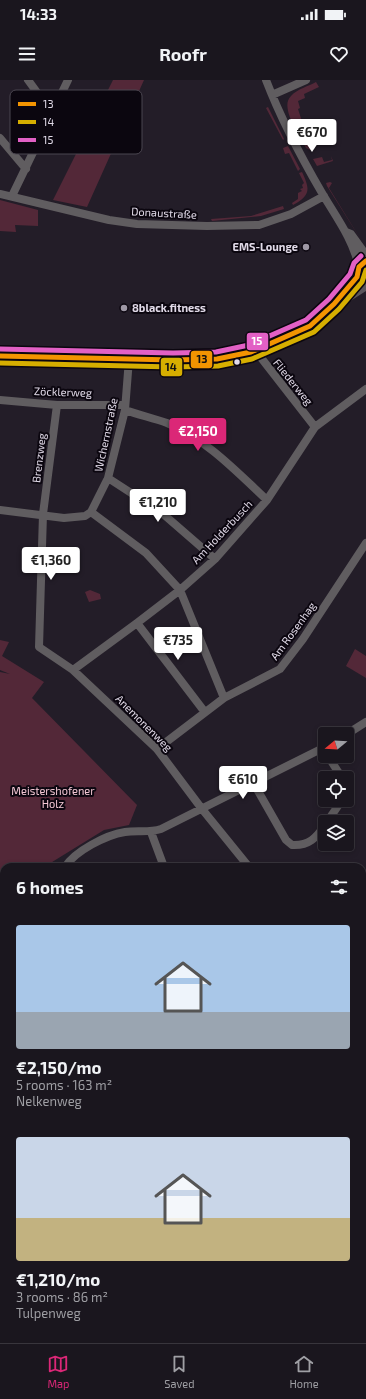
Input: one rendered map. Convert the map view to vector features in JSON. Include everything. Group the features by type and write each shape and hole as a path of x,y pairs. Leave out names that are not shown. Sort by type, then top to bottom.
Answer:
{"main road":[{"path":"334,304 366,284 361,280 361,267"},
{"path":"0,356 129,360 217,359 255,350 310,326 334,304 357,277 361,267"}],"street":[{"path":"28,80 35,90"},
{"path":"63,90 68,80"},
{"path":"266,80 286,125 324,196 346,232 361,267"},
{"path":"272,95 306,80"},
{"path":"0,138 10,150"},
{"path":"13,154 26,169"},
{"path":"12,196 33,154"},
{"name":"Donaustraße","path":"0,194 109,220 137,224 206,226 259,225 291,214 324,196"},
{"path":"346,232 351,234 366,255"},
{"name":"Fliederweg","path":"255,350 315,427"},
{"name":"Wichernstraße","path":"91,512 108,478 125,408 129,360"},
{"name":"Am Holderbusch","path":"73,670 180,590 215,559 267,500 315,427 366,389"},
{"name":"Zöcklerweg","path":"0,400 57,405 125,408 167,423 198,439 218,454 267,500"},
{"name":"Brenzweg","path":"39,647 43,514 57,405"},
{"path":"108,478 162,513 215,559"},
{"path":"0,510 43,514 51,517 64,518 85,516 91,512 146,553 180,590 224,698"},
{"name":"Am Rosenhag","path":"157,748 224,698 280,669 303,639 366,543"},
{"path":"137,623 204,712"},
{"name":"Anemonenweg","path":"39,647 73,670 157,748 202,809 246,863"},
{"path":"354,730 366,722"},
{"path":"68,863 70,859 102,839 125,832 151,832 161,829 318,752"},
{"path":"254,784 286,840 292,845 303,845 316,839 318,836"},
{"path":"151,832 163,863"}],"green space":[{"path":"113,80 144,80 140,90 108,90"},
{"path":"316,82 319,87 304,94 305,98 298,101 300,108 298,109 310,146 316,144 315,147 310,150 306,148 295,129 287,107 288,101 296,91"},
{"path":"268,107 284,139 283,140 266,108"},
{"path":"288,146 300,169 298,171 289,153 285,154 283,148"},
{"path":"76,154 111,154 87,207 53,200"},
{"path":"331,156 333,161 317,166 313,159 322,157 324,162 332,160"},
{"path":"302,172 307,187 306,195 293,205 292,203 298,199 298,193 302,191 300,189 303,188 302,185 304,183 299,173"},
{"path":"326,183 332,183 329,188 363,243 327,186"},
{"path":"0,200 38,210 38,226 15,225 16,232 0,231"},
{"path":"283,206 284,209 261,216 212,221 211,219 251,216"},
{"path":"90,590 100,594 101,599 89,602 85,592"},
{"name":"Meistershofener Holz","path":"0,640 9,642 2,656 44,682 32,698 137,805 129,825 104,830 50,863 0,863 0,672 10,674 0,670"},
{"path":"355,649 366,656 366,678 346,666"}],"transit line":[{"name":"15","path":"0,349 173,353 216,352 249,345 306,320 329,299 350,274 354,263 361,256"},
{"name":"13","path":"0,356 173,360 217,359 251,352 310,326 334,304 357,277 359,267 366,261"},
{"name":"14","path":"0,363 173,367 218,366 252,359 314,332 339,309 362,282 366,270"}],"place":[{"name":"EMS-Lounge","path":"306,247"},
{"name":"8black.fitness","path":"124,308"}]}
